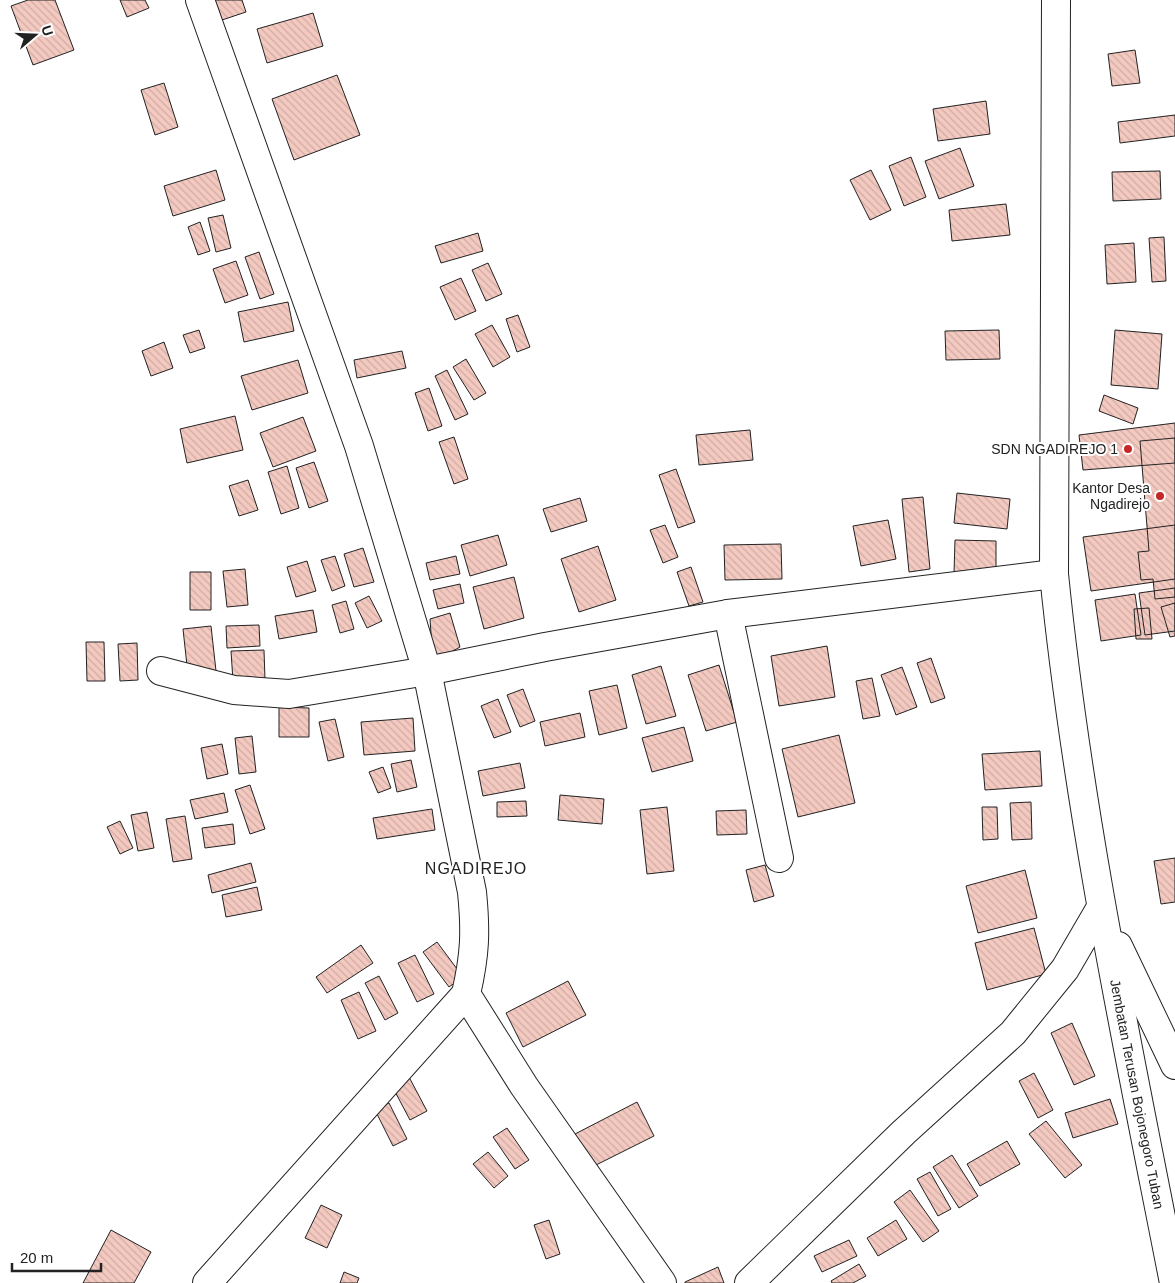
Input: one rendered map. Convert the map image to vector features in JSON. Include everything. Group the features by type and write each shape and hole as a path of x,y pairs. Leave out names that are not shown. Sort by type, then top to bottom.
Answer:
{"street":[{"path":"200,0 359,446 427,671 472,892 475,922 474,960 466,994 207,1283"},
{"path":"1056,0 1054,574 1063,667 1100,908 1175,1064"},
{"path":"161,672 234,690 289,694 427,671 545,647 728,614 1054,574"},
{"path":"728,614 778,858"},
{"path":"749,1283 904,1132 1013,1033 1065,969 1100,908"},
{"name":"Jembatan Terusan Bojonegoro Tuban","path":"1100,908 1174,1283"},
{"path":"466,994 524,1086 662,1283"}],"building":[{"path":"28,0 55,0 74,50 33,65 11,6"},
{"path":"120,0 145,0 149,8 127,17"},
{"path":"215,0 242,0 246,12 222,20"},
{"path":"313,13 323,46 267,63 257,29"},
{"path":"1135,50 1140,83 1112,86 1108,54"},
{"path":"337,75 360,135 294,160 272,99"},
{"path":"164,83 178,127 155,135 141,90"},
{"path":"986,101 990,134 938,141 933,109"},
{"path":"1175,115 1175,136 1120,143 1118,122"},
{"path":"960,148 974,186 939,199 925,161"},
{"path":"911,157 926,197 904,206 889,166"},
{"path":"216,170 225,200 173,216 164,186"},
{"path":"871,170 891,210 870,220 850,180"},
{"path":"1160,171 1161,199 1113,201 1112,172"},
{"path":"1006,204 1010,235 952,241 949,210"},
{"path":"223,215 231,248 216,252 208,218"},
{"path":"200,222 210,251 198,255 188,227"},
{"path":"478,233 483,251 441,263 435,246"},
{"path":"1164,237 1166,281 1152,282 1149,238"},
{"path":"1134,243 1136,282 1107,284 1105,245"},
{"path":"259,252 274,294 260,299 245,257"},
{"path":"236,261 248,295 225,303 213,269"},
{"path":"488,263 502,294 486,301 472,270"},
{"path":"461,278 476,311 455,320 440,287"},
{"path":"288,302 294,331 244,342 238,312"},
{"path":"518,315 530,347 517,352 506,319"},
{"path":"492,325 510,357 493,367 475,334"},
{"path":"199,330 205,348 190,353 183,335"},
{"path":"999,330 1000,359 946,360 945,331"},
{"path":"1115,330 1162,334 1158,389 1111,385"},
{"path":"164,342 173,368 151,376 142,351"},
{"path":"402,351 406,368 357,378 354,360"},
{"path":"466,359 486,393 474,400 453,367"},
{"path":"298,360 308,393 252,410 241,376"},
{"path":"447,370 468,414 455,420 435,376"},
{"path":"429,388 442,426 428,431 415,393"},
{"path":"1104,395 1138,408 1133,424 1099,411"},
{"path":"235,416 243,450 187,463 180,429"},
{"path":"303,417 316,451 273,467 260,433"},
{"name":"SDN NGADIREJO 1","path":"1175,423 1175,463 1083,470 1079,435"},
{"path":"750,430 753,460 699,465 696,435"},
{"path":"454,437 468,479 454,484 439,442"},
{"name":"Kantor Desa Ngadirejo","path":"1175,438 1175,597 1155,599 1153,579 1141,580 1138,552 1149,551 1140,441"},
{"path":"314,462 328,501 309,508 296,468"},
{"path":"287,466 299,508 281,514 268,472"},
{"path":"676,469 695,522 678,528 659,475"},
{"path":"248,480 258,510 239,516 229,486"},
{"path":"957,493 1010,499 1007,529 954,523"},
{"path":"923,497 930,569 909,572 902,499"},
{"path":"580,498 587,521 551,532 543,509"},
{"path":"888,520 896,559 861,566 853,526"},
{"path":"665,525 678,557 663,563 650,530"},
{"path":"1175,525 1175,579 1091,591 1083,537"},
{"path":"498,535 507,565 470,576 461,545"},
{"path":"955,540 996,541 996,574 954,573"},
{"path":"781,544 782,579 725,580 724,545"},
{"path":"598,546 616,600 579,612 561,559"},
{"path":"363,548 374,582 354,587 344,554"},
{"path":"335,556 345,586 332,591 321,560"},
{"path":"456,556 460,574 430,580 426,563"},
{"path":"307,561 316,591 296,597 287,567"},
{"path":"691,567 703,602 689,606 677,572"},
{"path":"245,569 248,605 227,607 223,571"},
{"path":"190,572 211,572 211,610 190,610"},
{"path":"514,577 524,618 484,629 473,587"},
{"path":"460,584 464,603 438,609 433,590"},
{"path":"1175,588 1175,631 1145,635 1139,593"},
{"path":"1135,594 1141,635 1101,641 1095,600"},
{"path":"369,596 382,621 367,628 355,603"},
{"path":"346,601 354,629 340,633 332,605"},
{"path":"1175,603 1175,636 1170,637 1161,607"},
{"path":"1149,608 1152,639 1136,639 1134,609"},
{"path":"313,610 317,632 279,639 275,616"},
{"path":"450,613 460,647 433,662 430,619"},
{"path":"259,625 260,646 227,648 226,626"},
{"path":"211,626 216,671 188,675 183,629"},
{"path":"86,642 104,642 105,681 87,681"},
{"path":"137,643 138,680 120,681 118,644"},
{"path":"827,646 835,697 779,706 771,656"},
{"path":"264,650 265,680 233,681 231,651"},
{"path":"931,658 945,698 931,703 917,663"},
{"path":"719,665 737,722 706,731 688,675"},
{"path":"661,666 676,716 646,724 632,675"},
{"path":"902,667 917,707 896,715 881,675"},
{"path":"872,678 880,716 863,719 856,681"},
{"path":"617,685 627,728 599,735 589,691"},
{"path":"523,689 535,721 520,727 507,695"},
{"path":"498,699 511,732 494,738 481,706"},
{"path":"279,707 309,708 309,737 279,737"},
{"path":"580,713 585,737 545,746 540,722"},
{"path":"413,718 415,751 364,755 361,722"},
{"path":"335,719 344,757 328,761 319,722"},
{"path":"684,727 693,761 652,772 642,738"},
{"path":"839,735 855,803 798,817 782,749"},
{"path":"252,736 256,772 239,774 235,738"},
{"path":"222,744 228,774 207,779 201,748"},
{"path":"1040,751 1042,786 985,790 982,754"},
{"path":"411,760 417,787 397,792 391,764"},
{"path":"520,763 525,788 483,796 478,771"},
{"path":"383,767 391,788 378,793 369,772"},
{"path":"250,785 265,829 250,834 235,790"},
{"path":"224,793 228,812 195,819 190,800"},
{"path":"560,795 604,799 602,824 558,820"},
{"path":"526,801 527,816 497,817 497,802"},
{"path":"1031,802 1032,839 1012,840 1010,803"},
{"path":"667,807 674,871 647,874 640,810"},
{"path":"982,807 997,807 998,839 983,840"},
{"path":"432,809 435,830 377,839 373,818"},
{"path":"746,810 747,834 717,835 716,811"},
{"path":"147,812 154,848 138,851 131,815"},
{"path":"185,816 192,859 173,862 166,819"},
{"path":"120,821 133,848 120,854 107,827"},
{"path":"233,824 235,844 205,848 202,828"},
{"path":"1175,858 1175,902 1161,904 1154,861"},
{"path":"251,863 256,882 212,893 208,875"},
{"path":"765,865 774,896 754,902 746,870"},
{"path":"1025,870 1037,918 978,933 966,886"},
{"path":"257,887 262,910 226,917 222,895"},
{"path":"1034,928 1046,974 987,990 975,943"},
{"path":"437,942 463,977 449,987 423,952"},
{"path":"361,945 373,963 327,993 316,977"},
{"path":"415,955 434,994 417,1002 398,963"},
{"path":"379,976 398,1013 385,1020 365,983"},
{"path":"568,981 586,1015 523,1047 506,1013"},
{"path":"359,992 376,1031 358,1039 341,1000"},
{"path":"1072,1023 1095,1076 1074,1085 1051,1033"},
{"path":"1034,1073 1053,1110 1038,1118 1019,1081"},
{"path":"409,1077 427,1111 410,1120 392,1086"},
{"path":"1110,1099 1118,1124 1073,1138 1065,1113"},
{"path":"637,1102 654,1136 592,1167 575,1134"},
{"path":"389,1103 407,1139 393,1146 375,1110"},
{"path":"1046,1121 1082,1165 1065,1178 1029,1134"},
{"path":"507,1128 529,1160 515,1169 493,1137"},
{"path":"1007,1141 1020,1164 980,1186 967,1164"},
{"path":"488,1152 508,1176 494,1188 473,1164"},
{"path":"952,1155 978,1196 959,1208 933,1167"},
{"path":"930,1172 951,1209 938,1216 917,1179"},
{"path":"910,1190 939,1231 923,1242 894,1202"},
{"path":"321,1205 342,1215 327,1248 305,1238"},
{"path":"549,1220 560,1254 546,1259 534,1225"},
{"path":"896,1220 907,1239 878,1256 867,1238"},
{"path":"111,1230 151,1252 134,1283 83,1283"},
{"path":"849,1240 857,1256 822,1272 814,1256"},
{"path":"859,1264 866,1276 853,1283 832,1283 831,1281"},
{"path":"718,1267 724,1283 685,1283 685,1282"},
{"path":"344,1272 359,1278 357,1283 340,1283"}],"place":[{"name":"SDN NGADIREJO 1","path":"1128,449"},
{"name":"Kantor Desa Ngadirejo","path":"1160,496"}],"district":[{"name":"NGADIREJO","path":"476,868"}]}
